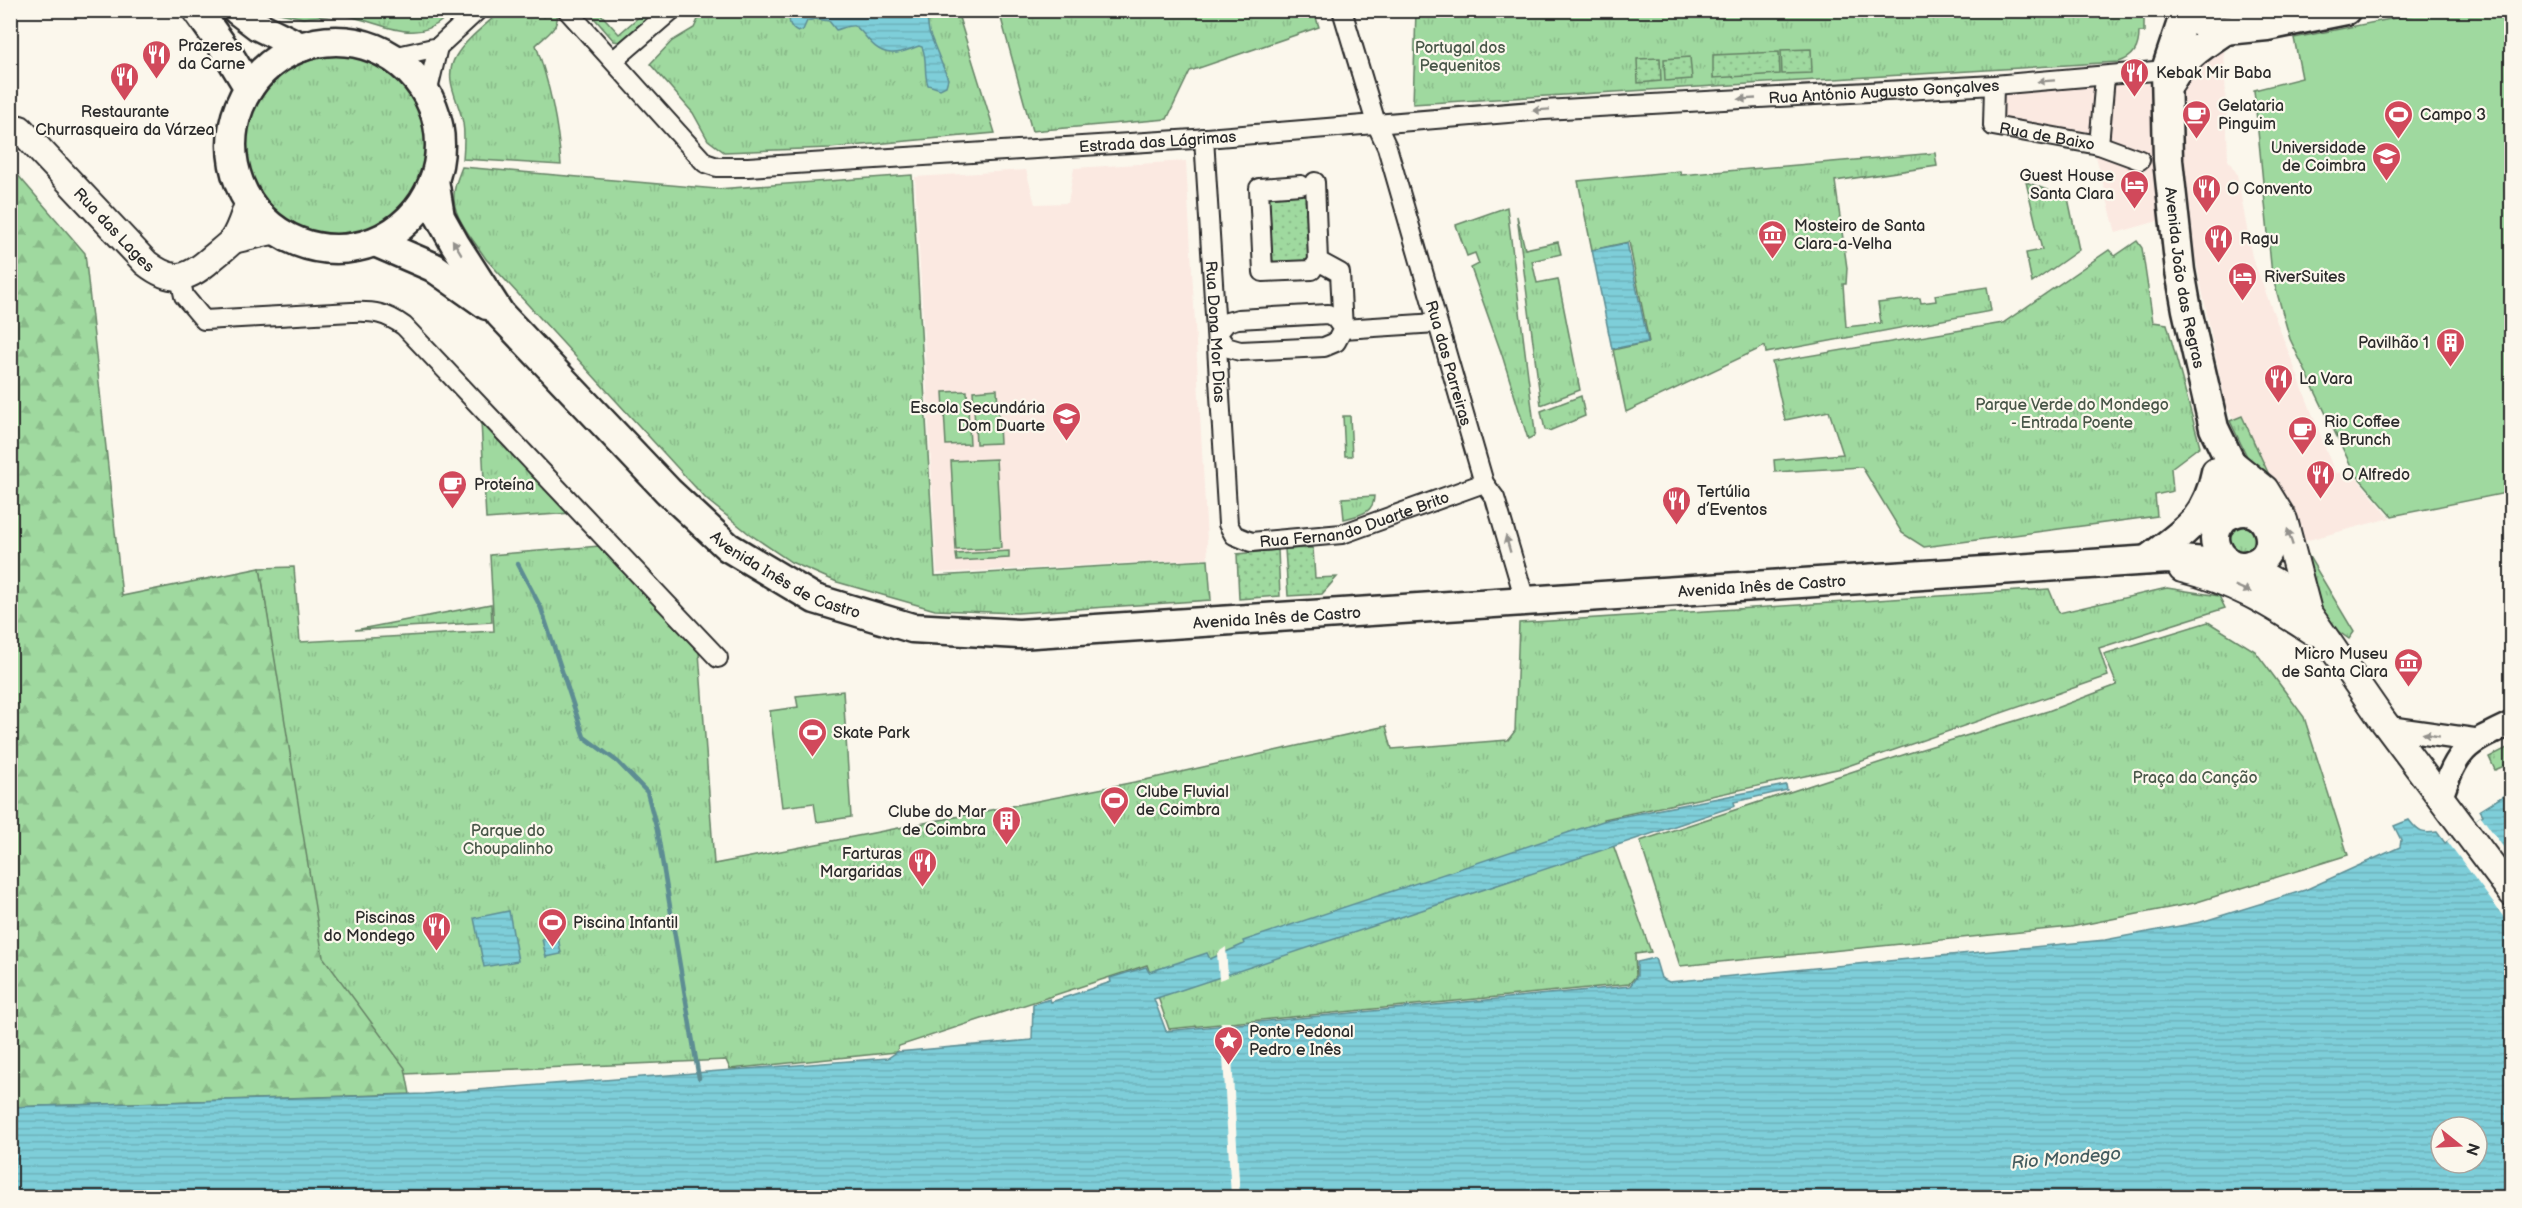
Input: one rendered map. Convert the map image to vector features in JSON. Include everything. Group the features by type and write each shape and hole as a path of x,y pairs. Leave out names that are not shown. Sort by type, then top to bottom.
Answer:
{"main road":[{"path":"197,10 249,88"},
{"path":"237,10 258,26 301,47"},
{"name":"Avenida João das Regras","path":"2186,10 2167,78 2168,160 2180,271 2214,428 2267,532 2286,588"},
{"path":"2192,10 2202,23 2213,29 2231,30 2267,26 2346,10"},
{"path":"2167,78 2199,47 2247,24 2258,10"},
{"path":"321,42 359,43 393,57 412,73 427,93 438,126 440,151 434,180 424,200 411,217 394,231 375,242 355,247 324,248 294,240 276,230 249,202 236,171 232,137 238,112 249,88 272,63 301,47 321,42"},
{"name":"Rua das Lages","path":"10,128 20,129 146,263 162,274 180,278"},
{"name":"Avenida Inês de Castro","path":"434,180 440,216 500,314 668,491 728,547 815,599 912,628 1019,634 2157,559 2239,565"},
{"path":"233,240 249,202"},
{"path":"180,278 195,272 233,240 276,230"},
{"name":"Avenida Inês de Castro","path":"375,242 433,267 500,314"},
{"path":"2214,428 2216,471 2212,495 2200,516 2157,559 2210,575 2254,594 2326,640"},
{"path":"2219,526 2233,512 2244,510 2255,513 2267,532 2262,558 2239,565 2219,552 2219,526 2230,461 2265,489 2284,520 2309,614"},
{"name":"Avenida Inês de Castro","path":"2157,559 2219,526"},
{"name":"Avenida João das Regras","path":"2239,565 2286,588 2309,614 2389,728 2511,893"}],"street":[{"path":"393,57 438,47 478,10"},
{"path":"567,10 614,60 672,10"},
{"name":"Rua das Parreiras","path":"1342,10 1376,123 1387,147 1484,483 1495,498 1525,600"},
{"path":"427,93 438,47"},
{"name":"Estrada das Lágrimas","path":"614,60 705,163 717,167 748,167 1204,138 1599,107"},
{"path":"2099,145 2105,77"},
{"name":"Rua António Augusto Gonçalves","path":"1599,107 2105,77 2167,78"},
{"name":"Rua de Baixo","path":"1994,85 1993,126 2099,145 2140,160"},
{"name":"Rua Dona Mor Dias","path":"1204,138 1228,524"},
{"path":"1308,184 1318,261 1312,270 1263,273 1259,188 1308,184"},
{"path":"1318,261 1340,273 1343,329 1336,342 1324,347 1240,351 1226,347 1217,334 1227,322 1239,319 1328,314 1335,318 1343,329"},
{"path":"180,278 184,296 204,320 376,311 390,315 404,326 718,658"},
{"path":"1343,329 1437,323"},
{"name":"Rua Fernando Duarte Brito","path":"1228,524 1234,535 1251,542 1341,534 1484,483"},
{"path":"2441,798 2452,764 2474,741 2511,723"},
{"path":"2389,728 2474,741"}],"shaded area":[{"path":"2224,45 2228,160 2237,174 2252,257 2335,473 2352,472 2390,518 2301,542 2226,406 2186,213 2116,233 2092,141 1996,124 1995,87 2183,83 2198,60"},
{"name":"Escola Secundária Dom Duarte","path":"1186,161 1208,559 937,573 915,177 1026,170 1035,204 1068,203 1074,168"}],"green space":[{"path":"502,10 538,11 544,17 551,11 557,14 554,28 536,45 553,104 561,165 463,159 464,128 451,81 452,65 465,44"},
{"name":"Portugal dos Pequenitos","path":"2140,10 2140,15 2144,15 2144,32 2139,32 2137,47 2132,55 2119,62 1413,104 1416,11"},
{"path":"270,11 333,11 333,15 303,18"},
{"path":"348,11 433,11 444,19 433,27 421,30 398,30 348,16"},
{"path":"588,11 598,11 619,34 641,15 646,20 620,42 614,41"},
{"path":"702,11 957,11 995,133 830,148 724,152 708,140 693,113 650,64 672,41 694,28"},
{"path":"999,11 1314,11 1319,27 1190,71 1167,119 1032,131"},
{"name":"Universidade de Coimbra","path":"2431,11 2511,11 2511,492 2392,516 2354,472 2290,339 2272,275 2254,90 2302,78 2294,38"},
{"path":"1811,49 1812,73 1782,74 1781,50"},
{"path":"1779,52 1780,74 1713,78 1713,55"},
{"path":"336,56 370,63 399,82 418,111 425,145 418,179 399,208 370,227 336,234 302,227 273,208 254,179 247,145 254,111 273,82 302,63"},
{"path":"1690,57 1692,79 1665,81 1664,59"},
{"path":"1660,58 1661,81 1638,83 1637,59"},
{"path":"1935,153 1937,166 1835,181 1847,268 1846,284 1843,284 1846,327 1881,323 1878,303 1920,298 1921,303 1936,301 1935,295 1987,287 1991,311 1766,353 1765,346 1626,412 1613,350 1649,342 1629,242 1592,250 1578,181 1680,171 1681,175"},
{"path":"10,166 85,253 122,596 260,568 323,957 405,1068 410,1094 11,1107"},
{"path":"462,167 717,189 912,175 935,576 1208,560 1211,600 1017,613 935,610 837,582 791,562 748,533 707,500 486,259 471,238 455,208 454,191"},
{"path":"2026,182 2068,198 2079,250 2032,283 2026,253 2042,250"},
{"path":"1305,192 1309,264 1273,266 1269,194"},
{"path":"1507,207 1535,432 1534,436 1528,439 1502,355 1471,268 1479,264 1475,253 1467,256 1456,225"},
{"path":"1517,216 1525,249 1558,242 1561,254 1532,261 1537,283 1558,279 1580,390 1541,405"},
{"name":"Parque Verde do Mondego - Entrada Poente","path":"2137,241 2142,248 2153,322 2167,324 2200,446 2171,468 2173,491 2155,495 2157,516 1924,547 1902,533 1862,467 1775,472 1774,460 1843,454 1829,411 1785,420 1772,362 2003,323 2109,250 2115,256"},
{"path":"997,389 1000,443 976,444 973,391"},
{"path":"967,391 970,444 946,445 943,392"},
{"path":"1581,396 1585,416 1549,431 1545,430 1541,411"},
{"path":"1343,416 1350,416 1352,456 1345,456"},
{"path":"2242,416 2299,540 2354,632 2349,639 2335,629 2321,609 2241,444 2230,421"},
{"path":"481,421 571,513 486,519"},
{"path":"996,459 1001,548 956,550 951,461"},
{"path":"1374,496 1368,510 1360,515 1344,519 1342,498"},
{"path":"2253,523 2260,545 2240,557 2224,535 2227,529"},
{"name":"Parque do Choupalinho","path":"600,546 699,652 714,864 1145,780 1386,726 1392,749 1508,740 1515,731 1519,623 2049,589 2059,613 2167,588 2219,596 2225,608 2099,648 2108,676 1842,768 1604,819 1651,952 1635,954 1636,976 1629,984 1169,1029 1147,965 899,1046 896,1052 730,1069 726,1060 405,1074 322,965 260,568 294,567 300,642 494,631 490,555"},
{"path":"1313,548 1315,578 1337,577 1322,594 1288,596 1285,549"},
{"path":"1278,550 1280,596 1239,599 1237,554"},
{"path":"1009,551 1009,558 957,561 956,554"},
{"path":"491,604 492,622 355,630"},
{"name":"Praça da Canção","path":"2208,622 2255,651 2304,717 2348,855 2194,903 2071,927 1680,966 1640,841 1909,753 2048,711 2117,685 2104,654"},
{"name":"Skate Park","path":"843,691 851,817 817,822 814,803 782,807 770,711 798,707 796,696"},
{"path":"2511,746 2511,763 2495,770 2489,757"}],"water":[{"path":"792,11 926,11 929,32 948,79 946,86 940,89 928,85 922,47 899,53 884,52 873,45 854,26 836,30 829,21 816,19 807,21 803,30 798,32 790,23"},
{"path":"1627,243 1648,342 1612,349 1592,250"},
{"name":"Rio Mondego","path":"1786,785 1787,790 1734,802 1735,806 1154,999 1166,1031 1630,986 1637,976 1637,962 1655,958 1661,978 1669,982 2105,940 2201,922 2305,890 2400,847 2401,840 2394,826 2409,820 2421,832 2437,832 2445,843 2483,815 2480,810 2511,791 2511,1197 11,1198 10,1107 425,1094 888,1058 897,1052 1032,1040 1033,1004 1050,999 1051,1002 1111,982 1110,978 1146,967 1149,972 1207,953 1210,959 1244,944 1243,941 1609,819"},
{"path":"509,911 518,961 484,967 474,918"},
{"name":"Piscina Infantil","path":"558,936 561,954 546,957 542,939"}],"pier":[{"path":"2481,816 2511,858 2511,927 2447,841"},
{"path":"1226,947 1228,977 1219,980 1217,953"},
{"name":"Ponte Pedonal Pedro e Inês","path":"1221,1022 1230,1022 1240,1197 1231,1197"}],"waterway":[{"path":"518,564 541,608 584,737 618,762 647,792 657,830 699,1078"}],"place":[{"name":"Prazeres da Carne","path":"157,80"},
{"name":"Kebak Mir Baba","path":"2135,98"},
{"name":"Restaurante Churrasqueira da Várzea","path":"125,102"},
{"name":"Gelataria Pinguim","path":"2197,140"},
{"name":"Campo 3","path":"2399,140"},
{"name":"Universidade de Coimbra","path":"2387,182"},
{"name":"Guest House Santa Clara","path":"2135,210"},
{"name":"O Convento","path":"2206,214"},
{"name":"Mosteiro de Santa Clara-a-Velha","path":"1773,260"},
{"name":"Ragu","path":"2219,264"},
{"name":"RiverSuites","path":"2243,302"},
{"name":"Pavilhão 1","path":"2450,368"},
{"name":"La Vara","path":"2278,404"},
{"name":"Escola Secundária Dom Duarte","path":"1066,442"},
{"name":"Rio Coffee & Brunch","path":"2303,456"},
{"name":"O Alfredo","path":"2321,500"},
{"name":"Proteína","path":"453,510"},
{"name":"Tertúlia d’Eventos","path":"1676,526"},
{"name":"Micro Museu de Santa Clara","path":"2409,688"},
{"name":"Skate Park","path":"812,758"},
{"name":"Clube Fluvial de Coimbra","path":"1115,826"},
{"name":"Clube do Mar de Coimbra","path":"1007,846"},
{"name":"Farturas Margaridas","path":"923,888"},
{"name":"Piscina Infantil","path":"552,948"},
{"name":"Piscinas do Mondego","path":"436,952"},
{"name":"Ponte Pedonal Pedro e Inês","path":"1228,1066"}]}
